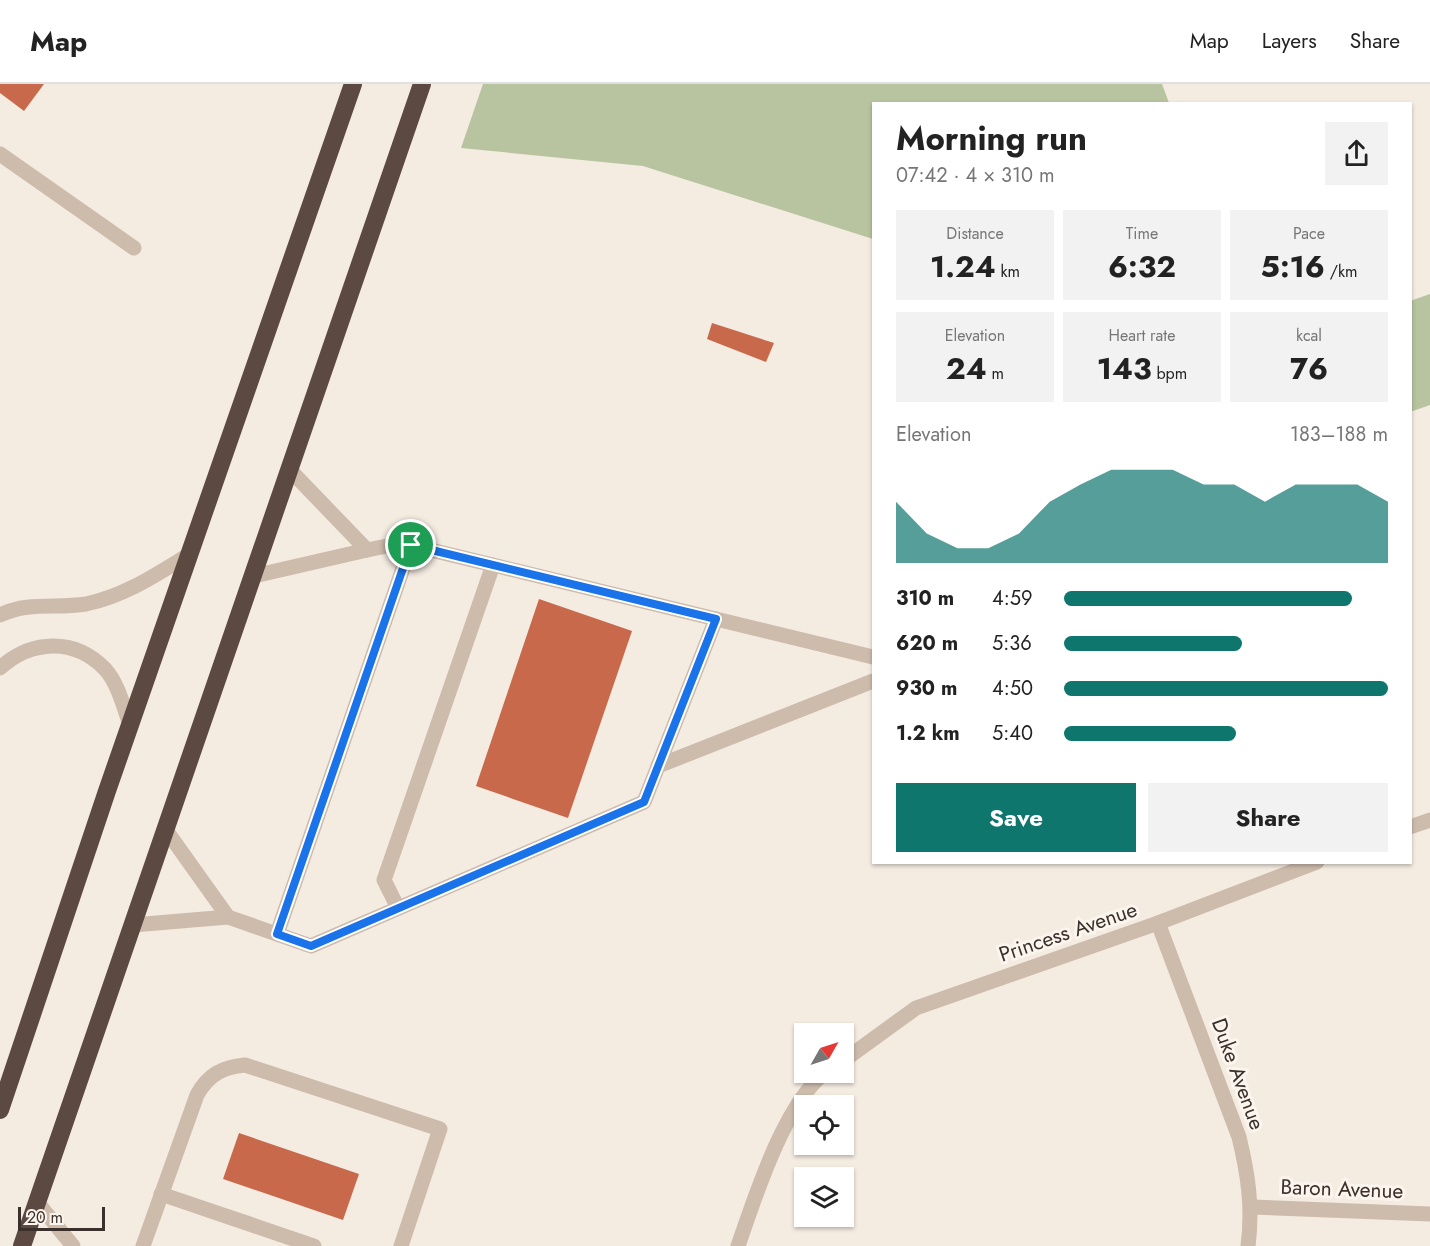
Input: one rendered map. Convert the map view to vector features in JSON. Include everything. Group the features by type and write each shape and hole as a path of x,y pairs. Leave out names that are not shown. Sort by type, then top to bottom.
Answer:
{"highway":[{"path":"0,1110 130,725 353,84"},
{"path":"22,1246 422,84"}],"street":[{"path":"0,154 134,248"},
{"path":"290,471 367,550"},
{"path":"254,576 402,543 872,657"},
{"path":"277,934 411,545"},
{"path":"0,615 33,605 74,606 110,597 128,591 190,554"},
{"path":"398,908 384,880 493,565"},
{"path":"133,925 228,917 311,946 644,802 716,619"},
{"path":"0,668 16,654 35,648 73,649 106,670 130,725"},
{"path":"658,766 872,681"},
{"path":"1412,826 1430,820"},
{"path":"166,830 228,917"},
{"name":"Princess Avenue","path":"854,1053 916,1008 1158,923 1312,864"},
{"name":"Duke Avenue","path":"1158,923 1239,1137 1247,1171 1251,1207 1248,1246"},
{"path":"143,1246 204,1082 216,1072 229,1066 245,1065 440,1129 401,1246"},
{"path":"738,1246 769,1159 812,1083"},
{"path":"161,1194 314,1246"},
{"path":"38,1202 73,1246"},
{"name":"Baron Avenue","path":"1251,1207 1430,1214"}],"green space":[{"path":"483,84 1162,84 1169,102 872,102 872,239 643,166 461,148"},
{"path":"1430,294 1430,405 1412,411 1412,300"}],"building":[{"path":"0,84 44,84 24,111 0,93"},
{"path":"712,323 774,343 766,362 707,339"},
{"path":"539,599 632,631 568,818 476,786"},
{"path":"239,1133 359,1174 343,1220 223,1179"}],"route":[{"path":"411,545 716,619 644,802 311,946 277,934 411,545"}]}
